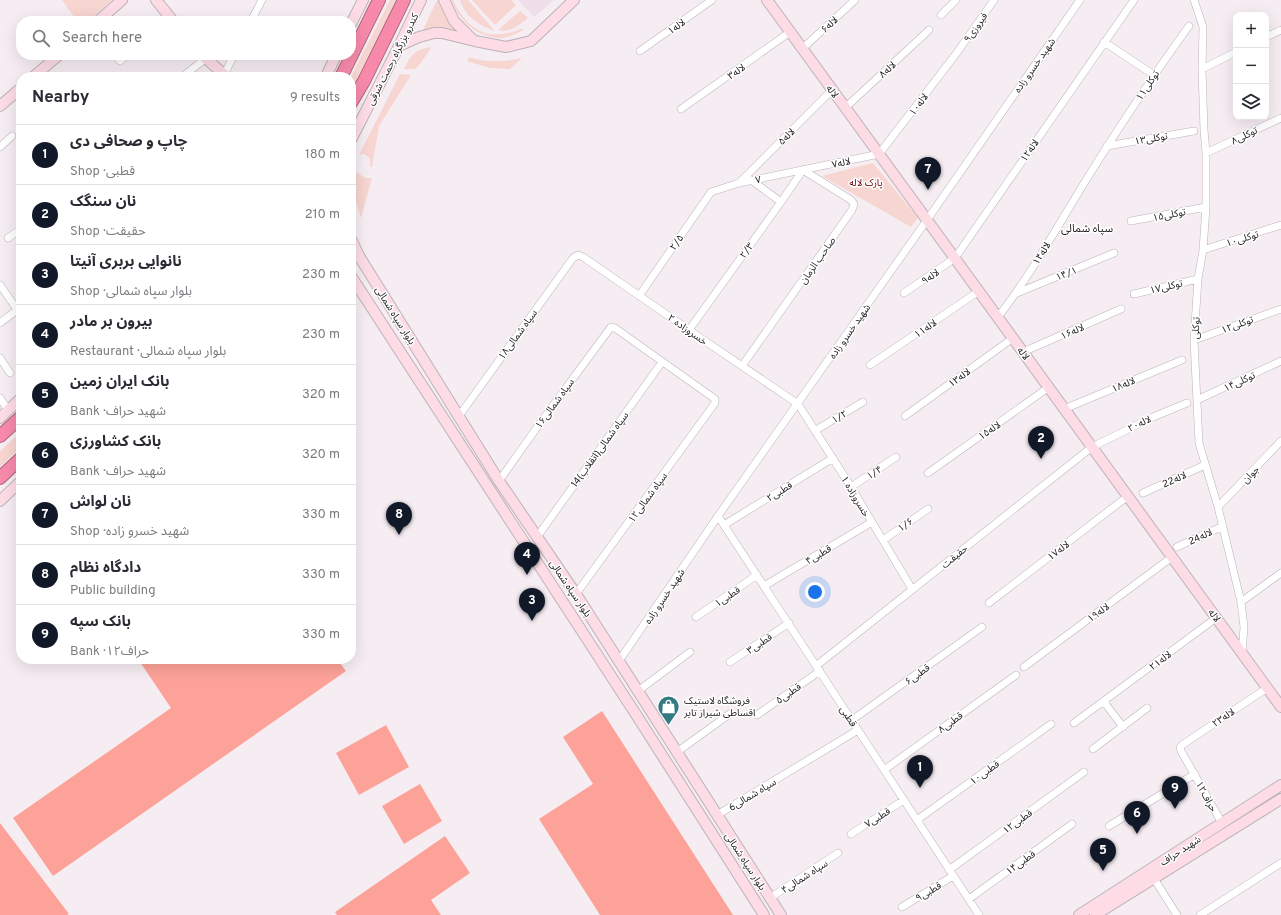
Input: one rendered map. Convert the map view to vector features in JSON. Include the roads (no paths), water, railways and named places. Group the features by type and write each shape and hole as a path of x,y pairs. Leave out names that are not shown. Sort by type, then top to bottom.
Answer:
{"highway":[{"path":"356,47 379,0"},
{"path":"356,95 404,0"},
{"path":"343,72 349,60"},
{"path":"0,436 16,422"},
{"path":"0,478 16,463"}],"main road":[{"path":"104,16 122,0"},
{"path":"156,0 169,16"},
{"path":"355,16 363,0"},
{"name":"کندرو بزرگراه رحمت شرقی","path":"356,130 421,0"},
{"path":"444,0 454,21 475,41"},
{"path":"399,46 419,37 434,33 442,33 506,47 531,41 574,0"},
{"name":"لاله","path":"767,0 1281,707"},
{"path":"39,72 53,60"},
{"path":"206,60 220,72"},
{"path":"328,72 334,60"},
{"path":"0,106 16,92"},
{"name":"بلوار سپاه شمالی","path":"356,250 499,481 576,594 781,915"},
{"name":"بلوار سپاه شمالی","path":"356,284 728,856 764,915"},
{"path":"0,418 16,403"},
{"path":"0,501 16,486"},
{"path":"542,569 553,561"},
{"name":"شهید حراف","path":"1079,915 1281,785"},
{"path":"1095,915 1153,877 1277,801 1267,794"},
{"path":"728,856 738,849"}],"street":[{"path":"254,16 262,0"},
{"name":"۱لاله","path":"640,51 712,0"},
{"name":"۶لاله","path":"802,49 855,0"},
{"path":"941,15 956,0"},
{"name":"فیروزی۹","path":"956,54 994,0"},
{"name":"لاله۱۲","path":"955,258 1134,0"},
{"name":"توکلی","path":"1194,0 1204,27 1202,69 1206,153 1206,207 1203,250 1198,279 1194,340 1199,443 1218,507 1241,602 1244,628 1242,653"},
{"name":"شهید خسرو زاده","path":"619,661 718,516 927,220 1078,1"},
{"name":"توکلی۱۱","path":"1107,146 1154,74 1189,26"},
{"name":"لاله۸","path":"845,108 929,30"},
{"path":"1269,36 1281,30"},
{"name":"۳لاله","path":"681,109 790,32"},
{"path":"1104,42 1154,74"},
{"name":"لاله۱۰","path":"879,154 956,54"},
{"path":"1202,69 1233,54"},
{"path":"187,72 200,60"},
{"path":"227,72 232,60"},
{"name":"لاله۵","path":"739,183 832,90"},
{"name":"توکلی۸","path":"1206,153 1281,118"},
{"name":"توکلی۱۳","path":"1107,146 1194,131"},
{"path":"0,147 12,136"},
{"name":"لاله۱۴","path":"998,318 1017,293 1107,146"},
{"name":"لاله۷","path":"803,170 879,154"},
{"name":"۷","path":"714,190 751,180 803,170"},
{"name":"۲/۳","path":"689,330 803,170"},
{"name":"صاحب الزمان","path":"742,366 852,210 854,204 851,200 803,170"},
{"path":"751,180 781,202"},
{"name":"۲/۵","path":"639,296 707,196 714,190"},
{"name":"توکلی۱۵","path":"1131,221 1206,207"},
{"name":"۱۰توکلی","path":"1203,250 1281,225"},
{"path":"8,238 16,232"},
{"name":"۱۴/۱","path":"1017,293 1114,253"},
{"name":"خسروزاده ۲","path":"578,255 798,404"},
{"name":"سپاه شمالی۱۸","path":"459,416 573,258 578,255"},
{"name":"لاله۹","path":"904,293 955,258"},
{"name":"توکلی۱۷","path":"1134,294 1198,279"},
{"path":"0,285 16,306"},
{"name":"لاله۱۱","path":"870,365 979,291"},
{"name":"لاله۱۶","path":"1023,352 1121,309"},
{"name":"توکلی۱۲","path":"1194,340 1281,309"},
{"path":"0,323 16,313"},
{"name":"سپاه شمالی۱۶","path":"499,481 547,412 611,327 615,328 662,362"},
{"name":"لاله۱۳","path":"905,416 1013,338"},
{"path":"0,358 10,373"},
{"name":"لاله۱۸","path":"1064,409 1182,360"},
{"name":"توکلی۱۴","path":"1197,400 1281,361"},
{"name":"سپاه شمالی۱۲","path":"576,594 715,403 715,399 662,362"},
{"name":"14سپاه شمالی(اتقلاب)","path":"537,537 662,362"},
{"name":"لاله۱۵","path":"928,473 1049,387"},
{"path":"0,398 8,410"},
{"name":"۱/۲","path":"816,430 863,402"},
{"name":"لاله۲۰","path":"1092,446 1153,417 1188,403"},
{"name":"خسروزاده ۱","path":"798,404 851,487 912,590"},
{"name":"جوان","path":"1218,507 1281,441"},
{"name":"حقیقت","path":"818,668 912,590 1092,446"},
{"name":"۱/۴","path":"851,487 896,457"},
{"name":"قطبی۲","path":"724,525 833,458"},
{"name":"22لاله","path":"1143,493 1205,465"},
{"name":"لاله۱۷","path":"989,603 1128,496"},
{"name":"۱/۶","path":"883,540 928,509"},
{"name":"قطبی","path":"718,516 979,915"},
{"name":"قطبی۴","path":"764,586 872,522"},
{"name":"24لاله","path":"1177,547 1223,526"},
{"name":"لاله۱۹","path":"1024,667 1172,557"},
{"path":"1241,602 1281,573"},
{"name":"قطبی۱","path":"696,617 757,575"},
{"name":"لاله۲۱","path":"1074,723 1216,618"},
{"name":"قطبی۳","path":"730,662 788,623"},
{"name":"قطبی۶","path":"852,720 982,627"},
{"path":"638,690 690,652"},
{"name":"قطبی۵","path":"757,715 818,668"},
{"name":"قطبی۸","path":"884,770 1016,675"},
{"name":"لاله۲۳","path":"1180,748 1182,745 1267,688"},
{"path":"1104,702 1123,727"},
{"path":"1093,749 1147,708"},
{"path":"677,752 731,713"},
{"name":"قطبی۱۰","path":"917,820 1051,724"},
{"name":"6سپاه شمالی","path":"717,815 858,730"},
{"name":"حراف۱۲","path":"1180,748 1222,823"},
{"name":"قطبی۱۲","path":"951,873 1084,772"},
{"path":"1109,826 1194,774"},
{"name":"قطبی۷","path":"851,834 904,800"},
{"name":"قطبی۱۴","path":"969,900 1072,824"},
{"name":"سپاه شمالی۴","path":"770,898 838,854"},
{"path":"1200,915 1281,863"},
{"name":"قطبی۹","path":"902,907 951,873"},
{"path":"1153,877 1177,915"}],"place":[{"name":"نان لواش","path":"928,190"},
{"name":"نان سنگک","path":"1041,459"},
{"name":"دادگاه نظام","path":"399,535"},
{"name":"بیرون بر مادر","path":"527,575"},
{"name":"نانوایی بربری آنیتا","path":"532,621"},
{"name":"فروشگاه لاستیک اقساطی شیراز تایر","path":"668,726"},
{"name":"چاپ و صحافی دی","path":"920,788"},
{"name":"بانک سپه","path":"1175,809"},
{"name":"بانک کشاورزی","path":"1137,834"},
{"name":"بانک ایران زمین","path":"1103,871"}],"district":[{"name":"سپاه شمالی","path":"1087,228"}],"park label":[{"name":"پارک لاله","path":"866,182"}]}
